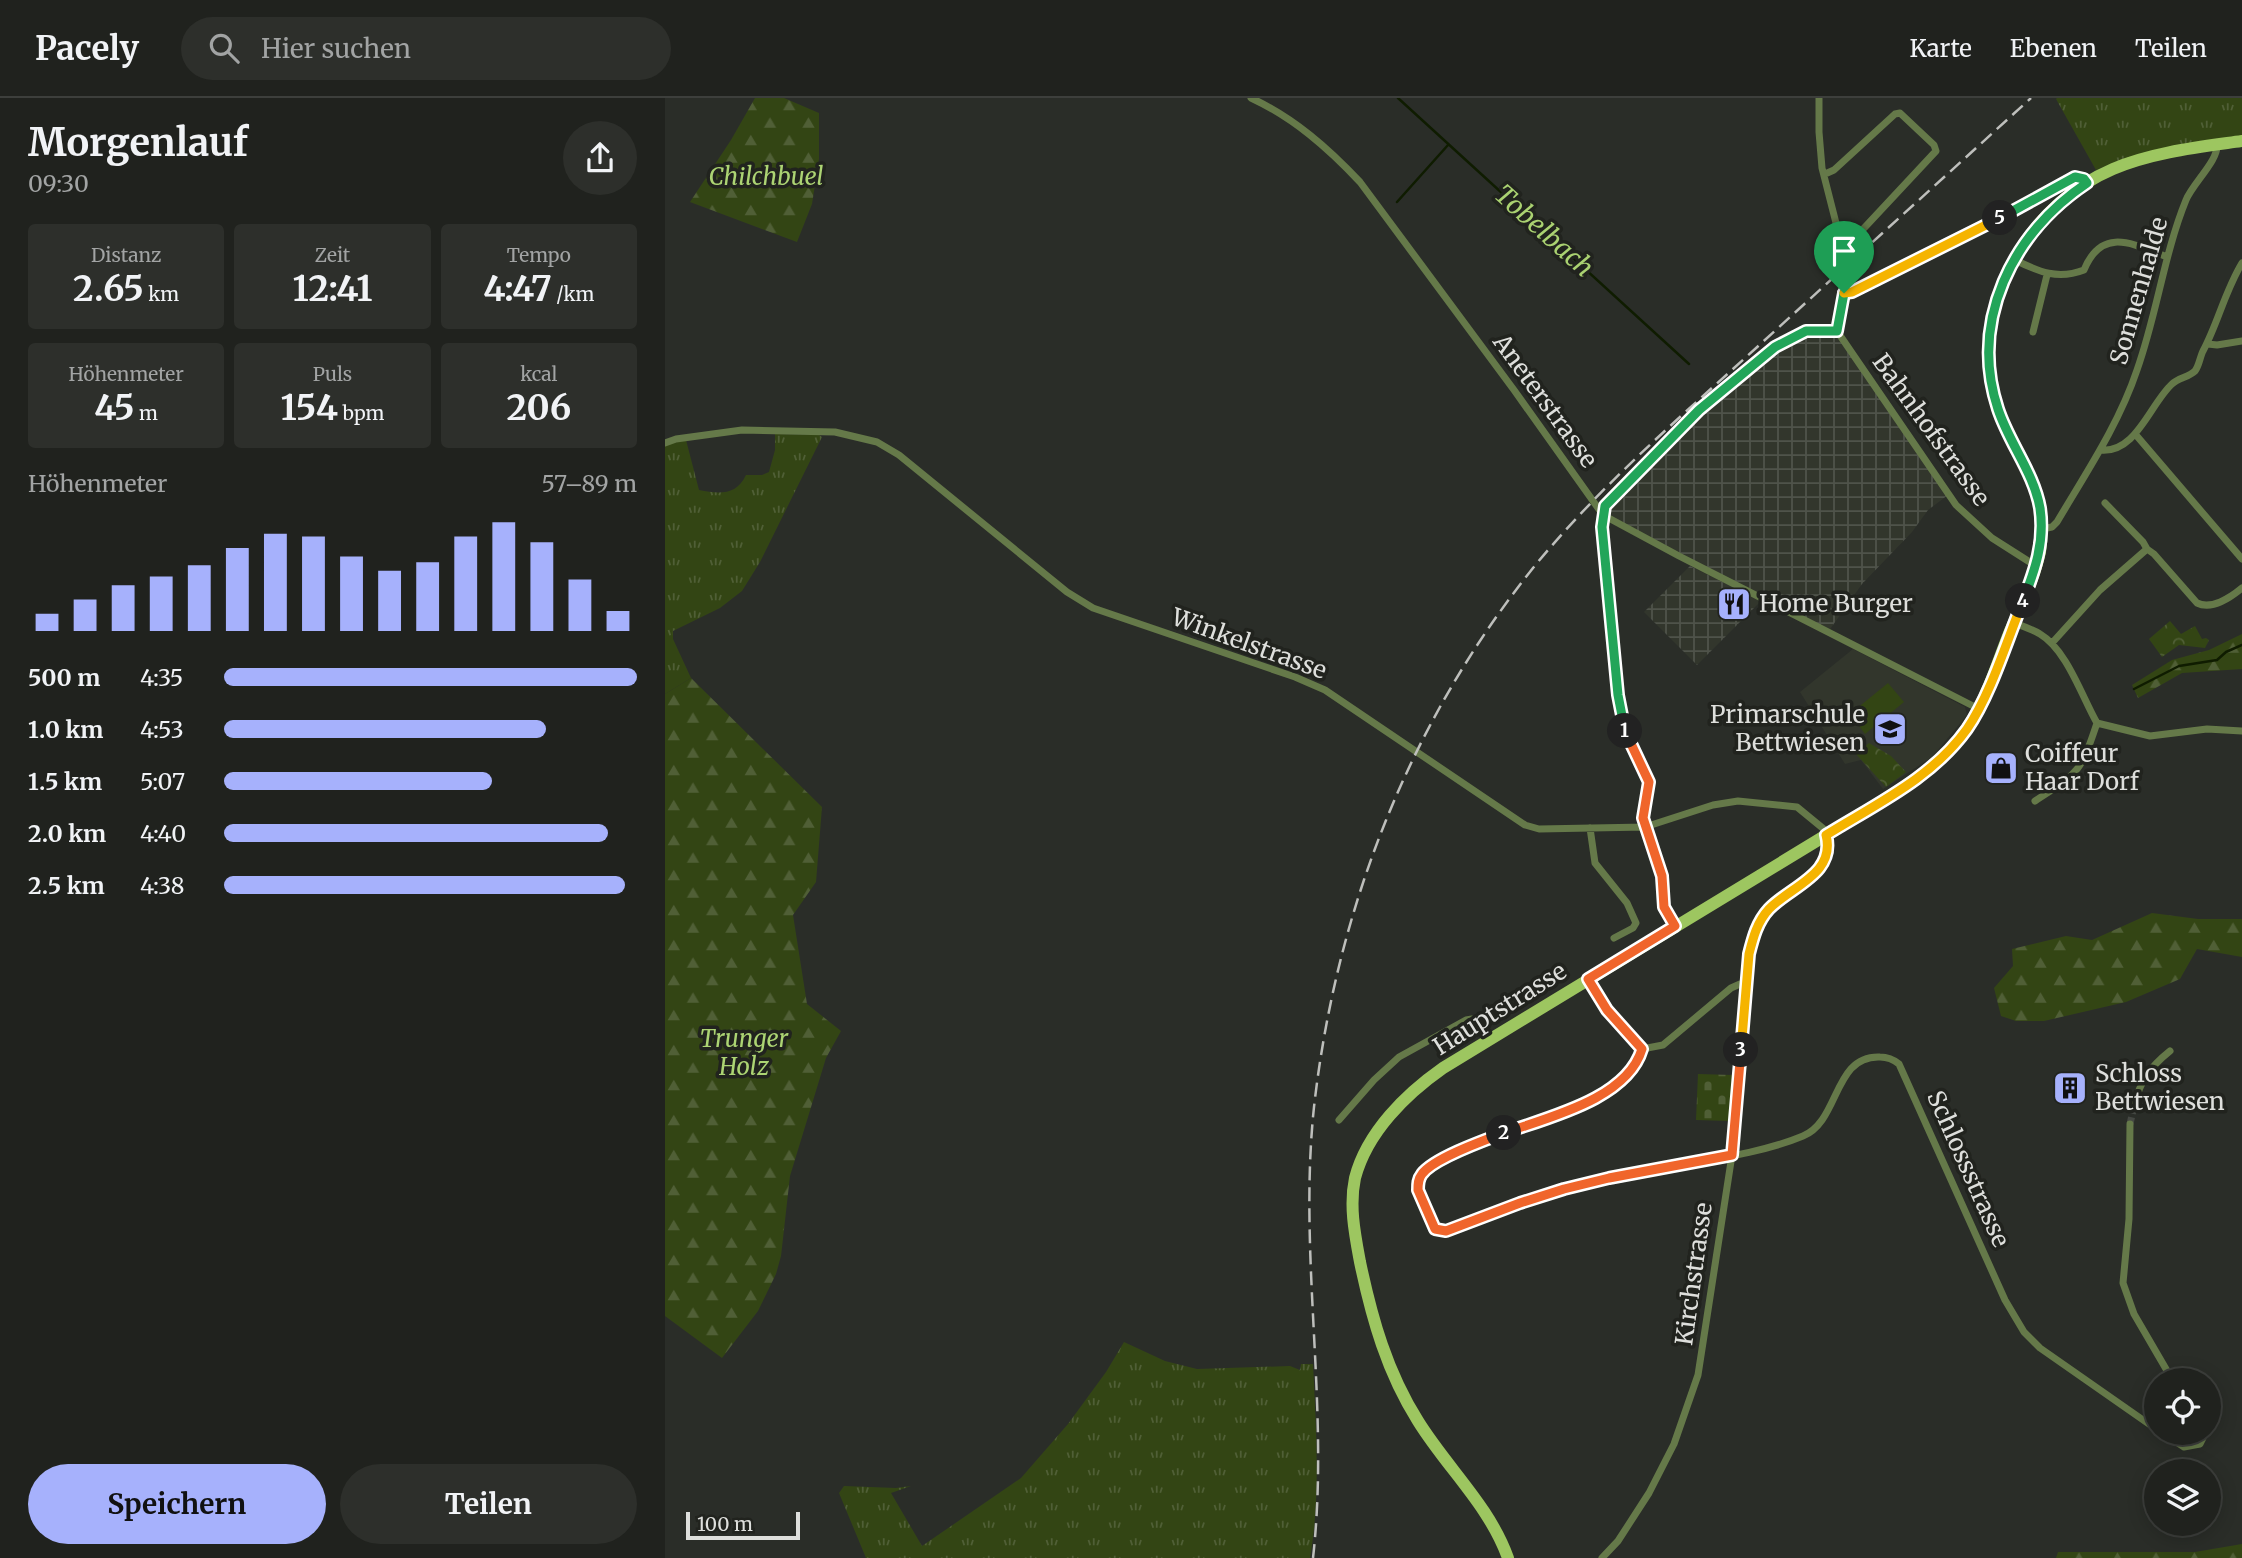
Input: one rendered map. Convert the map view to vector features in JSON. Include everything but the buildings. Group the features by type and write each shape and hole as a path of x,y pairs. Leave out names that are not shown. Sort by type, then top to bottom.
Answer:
{"main road":[{"name":"Hauptstrasse","path":"1508,1558 1490,1518 1427,1435 1387,1363 1357,1244 1352,1200 1355,1178 1363,1158 1382,1126 1399,1105 1432,1076 1916,780 1955,743 1979,709 2014,623 2036,566 2042,529 2037,495 2003,422 1990,375 1990,334 1993,309 2000,288 2015,260 2046,217 2066,197 2087,183 2113,169 2136,161 2242,141"}],"street":[{"name":"Aneterstrasse","path":"1251,98 1299,125 1335,155 1360,182 1603,515"},
{"path":"1675,926 1664,907 1662,876 1643,818 1649,782 1623,725 1602,527 1603,515 1605,506 1680,428 1714,396 1775,347 1806,331 1837,331 1844,293 1837,273 1839,255 1836,223 1827,191 1819,132 1819,98"},
{"path":"1825,174 1834,170 1895,114 1900,113 1934,145 1936,151 1839,255"},
{"name":"Sonnenhalde","path":"2042,529 2052,527 2057,522 2100,450 2137,369 2147,340 2167,257 2187,197 2215,156 2217,144"},
{"path":"1844,293 1852,292 1925,256 2075,177 2084,179 2087,183"},
{"path":"2015,260 2047,275 2065,276 2084,270 2098,248 2111,242 2129,243 2167,257"},
{"path":"2100,450 2123,444 2136,435 2170,385 2196,370 2242,263"},
{"path":"2033,332 2047,275"},
{"name":"Bahnhofstrasse","path":"1837,331 1956,505 1991,538 2036,566"},
{"path":"2208,344 2242,341"},
{"name":"Winkelstrasse","path":"665,443 676,439 742,430 835,432 877,442 907,461 1067,592 1093,608 1295,677 1325,690 1525,825 1539,829 1645,827 1713,805 1738,801 1797,807 1820,824 1826,835"},
{"path":"2136,435 2242,559"},
{"path":"2105,503 2197,603 2211,606 2242,588"},
{"path":"1603,515 1668,551 1979,709"},
{"path":"2052,643 2101,590 2147,549"},
{"path":"2014,623 2052,643 2097,723 2083,765 2075,775 2035,801"},
{"path":"2097,723 2151,736 2207,729 2242,731"},
{"path":"1590,828 1595,863 1627,903 1636,923 1633,928 1614,939"},
{"name":"Kirchstrasse","path":"1602,1558 1618,1541 1649,1493 1674,1444 1694,1390 1732,1155 1752,940 1760,921 1772,906 1824,864 1829,847 1826,835"},
{"path":"1588,979 1607,1010 1642,1049"},
{"path":"1642,1049 1663,1045 1731,988 1740,984 1746,985"},
{"path":"1339,1120 1386,1068 1418,1045 1472,1019 1481,1025 1490,1039"},
{"path":"1642,1049 1633,1070 1604,1093 1571,1109 1460,1150 1422,1173 1418,1190 1435,1229 1446,1231 1520,1203 1598,1181 1732,1155"},
{"path":"2134,1106 2139,1086 2148,1071 2170,1051"},
{"name":"Schlossstrasse","path":"1732,1155 1805,1135 1825,1118 1837,1090 1855,1065 1874,1057 1893,1059 1899,1064 2005,1300 2024,1332 2040,1348 2144,1421"},
{"path":"2130,1124 2129,1219 2123,1283 2134,1314 2165,1368"}],"shaded area":[{"path":"1837,331 1948,495 1928,510 1912,532 1862,584 1828,632 1603,515 1605,506 1714,396 1799,333"},
{"path":"1690,566 1761,601 1697,665 1644,612"},
{"name":"Primarschule Bettwiesen","path":"1853,649 1965,707 1967,715 1932,757 1883,789 1861,760 1845,764 1800,692"}],"green space":[{"name":"Chilchbuel","path":"755,98 784,98 819,113 819,159 812,204 797,242 690,202"},
{"path":"2057,98 2242,98 2242,136 2118,161 2096,170"},
{"path":"775,434 822,437 760,562 742,591 720,608 673,631 673,639 691,678 665,694 665,445 686,440 699,490 720,493 737,487 746,475 769,472 775,450"},
{"path":"2170,621 2181,634 2195,626 2202,639 2209,640 2205,648 2179,645 2162,657 2149,639"},
{"path":"2242,634 2242,669 2182,673 2138,698 2132,685 2172,660 2209,650"},
{"name":"Trunger Holz","path":"691,678 822,807 816,882 793,915 807,1004 841,1031 826,1058 790,1176 781,1256 776,1274 758,1311 722,1358 665,1316 665,694"},
{"path":"1888,683 1904,702 1865,734 1850,714"},
{"path":"1869,743 1891,756 1906,772 1886,787 1856,754"},
{"path":"2152,913 2198,919 2242,919 2242,957 2197,949 2180,979 2126,1002 2044,1021 2016,1021 2001,1016 1994,988 2013,966 2012,949 2066,936 2092,940"},
{"path":"1698,1074 1732,1075 1734,1079 1730,1121 1696,1120"},
{"path":"1124,1342 1165,1361 1197,1369 1290,1366 1300,1370 1301,1364 1313,1364 1317,1486 1310,1558 866,1558 839,1493 844,1486 911,1486 891,1493 922,1546 1021,1478 1068,1424"},
{"path":"2242,1544 2242,1558 2056,1558 2058,1552 2195,1552"}],"waterway":[{"name":"Tobelbach","path":"1398,98 1689,364"},
{"path":"1397,202 1448,145"},
{"name":"Tobelbach","path":"2134,689 2179,666 2217,660 2226,652 2242,645"}],"tunnel":[{"path":"2130,1124 2134,1106"}],"railway":[{"path":"1313,1558 1318,1445 1309,1220 1314,1107 1340,962 1360,891 1385,822 1415,755 1450,690 1489,628 1533,568 1585,509 1668,428 2031,98"}],"place":[{"name":"Home Burger","path":"1734,604"},
{"name":"Primarschule Bettwiesen","path":"1890,729"},
{"name":"Coiffeur Haar Dorf","path":"2001,768"},
{"name":"Schloss Bettwiesen","path":"2070,1088"}],"route":[{"path":"2075,177 2084,179 2087,183 2066,197 2030,237 2004,278 1993,309 1989,348 1990,375 2003,422 2037,495 2042,529 2036,566 1983,700 1967,729 1916,780 1826,835 1829,847 1824,864 1772,906 1760,921 1749,954 1732,1155 1564,1189 1446,1231 1435,1229 1418,1190 1422,1173 1460,1150 1586,1103 1604,1093 1633,1070 1642,1049 1607,1010 1588,979 1675,926 1664,907 1662,876 1643,818 1649,782 1626,736 1618,695 1602,527 1605,506 1699,410 1775,347 1806,331 1837,331 1840,303 1844,293 1852,292 2049,193 2075,177"}]}
